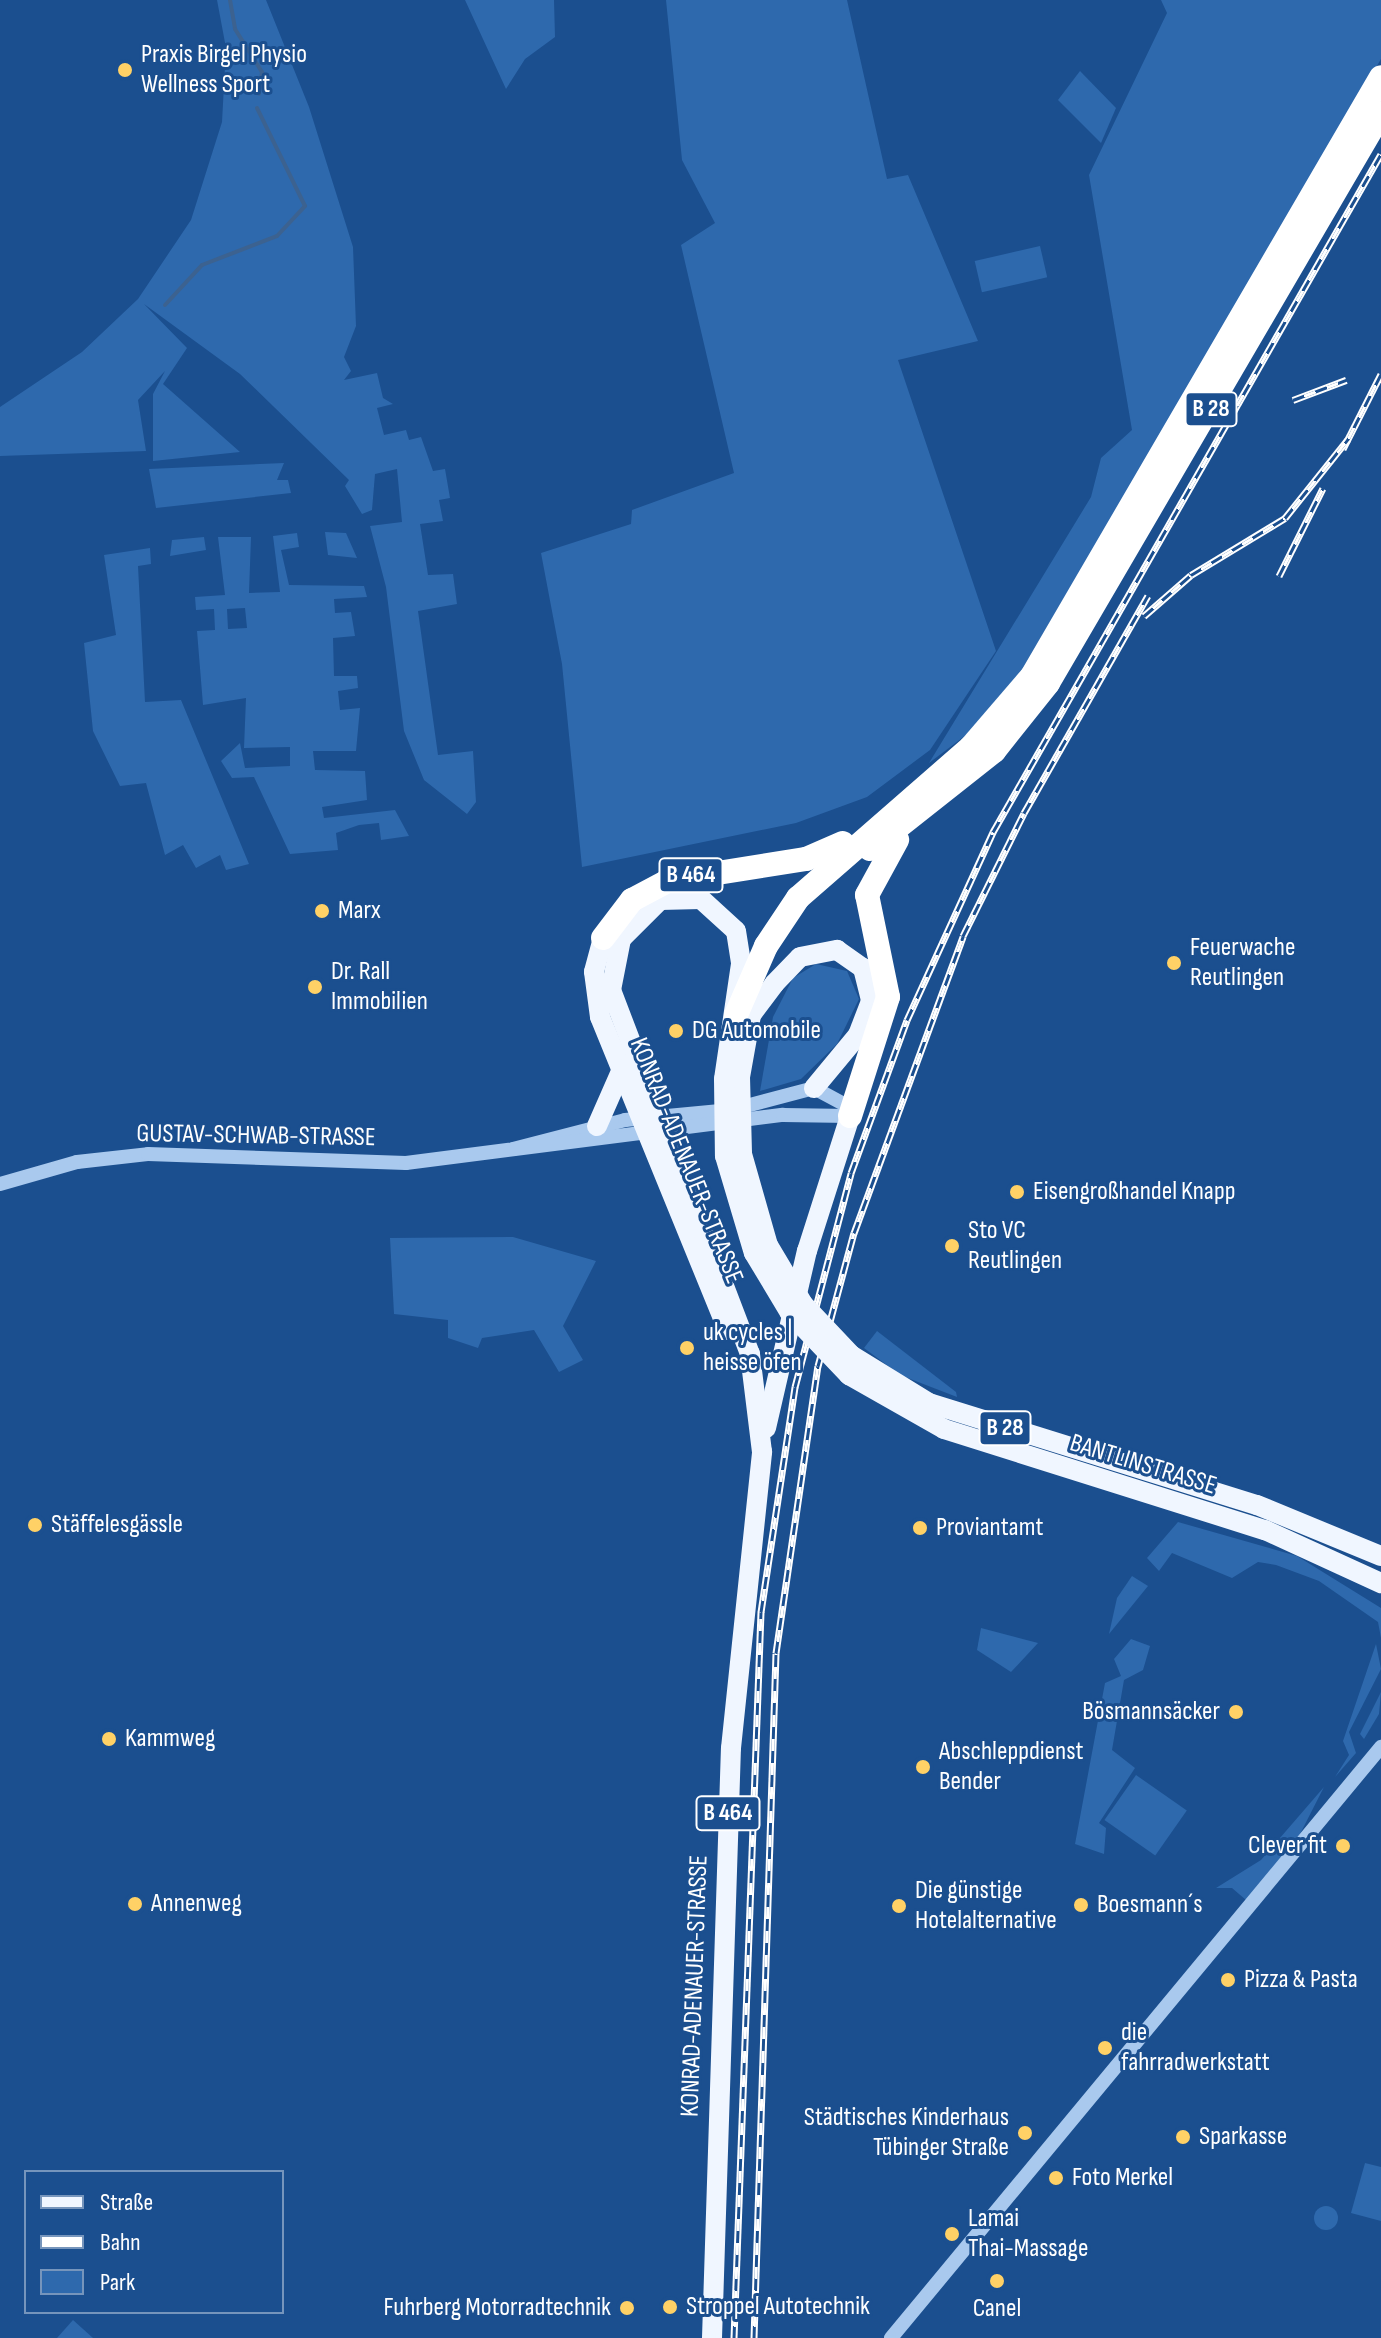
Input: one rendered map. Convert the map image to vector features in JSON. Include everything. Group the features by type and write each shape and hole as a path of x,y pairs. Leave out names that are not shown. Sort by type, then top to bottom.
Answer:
{"highway":[{"name":"B 28","path":"743,1015 782,920 876,824 971,747 1032,676 1381,77"},
{"name":"B 28","path":"743,1015 767,970 804,914 908,821 994,751 1048,683 1381,113"},
{"name":"B 464","path":"852,1112 888,997 867,895 880,860 908,821"},
{"name":"B 464","path":"611,941 626,905 653,886 806,859 876,824"}],"main road":[{"path":"611,941 634,918 660,900 690,897 713,905 740,943 743,1015"},
{"name":"KONRAD-ADENAUER-STRASSE","path":"611,941 594,988 622,1069 655,1125"},
{"name":"KONRAD-ADENAUER-STRASSE","path":"611,941 610,977 614,1003 655,1125 744,1336 762,1452 731,1748 712,2338"},
{"path":"743,1015 800,957 837,950 863,968 867,1017 814,1088"},
{"name":"B 28","path":"743,1015 732,1078 733,1155 761,1249 850,1365"},
{"path":"597,1126 615,1099 622,1069"},
{"name":"B 464","path":"762,1452 807,1251 852,1112"},
{"name":"BANTLINSTRASSE","path":"850,1365 929,1403 1257,1505 1381,1556"},
{"name":"BANTLINSTRASSE","path":"850,1365 944,1429 1265,1530 1381,1583"}],"street":[{"path":"655,1125 814,1088 852,1112"},
{"path":"655,1125 852,1112"},
{"name":"GUSTAV-SCHWAB-STRASSE","path":"513,1149 597,1126 655,1125"},
{"name":"GUSTAV-SCHWAB-STRASSE","path":"0,1184 77,1162 148,1154 406,1163 655,1125"},
{"path":"891,2338 1381,1747"}],"green space":[{"path":"217,0 266,0 309,107 353,247 356,326 344,357 351,371 344,380 377,373 383,398 393,404 377,408 384,435 406,430 409,440 421,437 433,471 445,469 450,498 439,500 443,521 420,524 428,575 453,574 457,604 418,611 438,755 473,751 476,802 467,814 424,780 404,731 386,587 370,526 402,522 397,469 375,474 372,510 362,514 345,486 349,480 240,374 144,304 187,348 163,384 240,452 153,461 153,394 165,371 138,400 146,451 0,456 0,407 82,352 138,299 191,220 222,122 226,48"},
{"path":"465,0 554,0 555,37 525,59 506,89"},
{"path":"666,0 847,0 887,179 908,175 978,341 898,360 996,651 930,750 867,797 796,823 582,867 562,664 541,553 631,524 632,510 734,473 681,245 715,223 682,160"},
{"path":"1161,0 1381,0 1381,59 1011,688 982,723 929,763 1091,497 1101,458 1132,430 1089,175 1167,13"},
{"path":"1080,71 1116,108 1101,143 1058,100"},
{"path":"1040,246 1047,277 982,292 975,261"},
{"path":"284,463 277,480 288,480 291,493 156,508 149,469"},
{"path":"325,532 346,533 357,558 328,555"},
{"path":"297,533 299,547 281,550 289,585 364,586 367,597 334,599 335,613 351,612 355,636 333,638 334,676 357,676 358,688 338,691 340,710 360,708 356,751 313,751 315,770 365,771 367,800 322,807 324,818 395,810 409,836 381,840 379,823 359,825 336,833 338,850 290,854 254,777 232,778 221,761 240,743 245,768 290,766 290,747 244,748 246,698 203,705 197,631 215,630 214,609 196,610 195,597 225,595 218,537 251,537 249,593 280,592 273,536","holes":["245,608 247,628 228,629 227,609"]},
{"path":"204,537 206,550 170,556 172,540"},
{"path":"150,548 151,564 138,566 145,702 181,700 249,864 226,870 220,855 196,868 183,845 165,855 146,783 120,786 93,731 84,643 116,635 104,555"},
{"path":"816,964 847,971 859,999 837,1044 801,1079 760,1091 773,1017 793,978"},
{"path":"513,1237 596,1261 563,1326 583,1360 559,1372 534,1330 482,1338 478,1348 448,1338 448,1320 394,1314 390,1238"},
{"path":"877,1331 956,1392 957,1397 900,1375 864,1348"},
{"path":"1178,1522 1297,1556 1381,1608 1381,1638 1378,1622 1319,1581 1276,1565 1258,1562 1232,1578 1172,1553 1159,1571 1147,1558"},
{"path":"1132,1576 1148,1586 1109,1634 1117,1598"},
{"path":"981,1628 1038,1643 1011,1672 977,1650"},
{"path":"1131,1639 1150,1646 1143,1670 1124,1680 1112,1750 1135,1768 1099,1823 1106,1828 1104,1854 1075,1844 1105,1683 1121,1676 1114,1659"},
{"path":"1376,1644 1381,1669 1349,1732 1356,1753 1335,1777 1349,1755 1343,1741"},
{"path":"1381,1692 1379,1714 1364,1739 1360,1734"},
{"path":"1136,1775 1187,1811 1155,1856 1104,1820"},
{"path":"1324,1787 1299,1836 1246,1900 1232,1888 1216,1888 1261,1860"},
{"path":"1365,2163 1381,2167 1381,2221 1351,2213"},
{"path":"1326,2206 1335,2209 1338,2218 1335,2227 1326,2230 1317,2227 1314,2218 1317,2209"},
{"path":"73,2320 93,2338 57,2338"}],"waterway":[{"path":"230,0 235,29 262,72 259,94"},
{"path":"165,305 202,265 277,236 305,206 257,108"}],"railway":[{"path":"734,2338 761,1612 795,1387 851,1173 907,1020 993,832 1381,154"},
{"path":"1343,449 1381,374"},
{"path":"1293,400 1346,380"},
{"path":"1144,616 1191,575 1285,518 1348,439"},
{"path":"1279,576 1323,488"},
{"path":"754,2338 776,1653 818,1366 854,1233 963,936 1024,813 1148,596"}],"place":[{"name":"Praxis Birgel Physio Wellness Sport","path":"125,70"},
{"name":"Marx","path":"322,911"},
{"name":"Feuerwache Reutlingen","path":"1174,963"},
{"name":"Dr. Rall Immobilien","path":"315,987"},
{"name":"DG Automobile","path":"676,1031"},
{"name":"Eisengroßhandel Knapp","path":"1017,1192"},
{"name":"Sto VC Reutlingen","path":"952,1246"},
{"name":"uk cycles | heisse öfen","path":"687,1348"},
{"name":"Stäffelesgässle","path":"35,1525"},
{"name":"Proviantamt","path":"920,1528"},
{"name":"Bösmannsäcker","path":"1236,1712"},
{"name":"Kammweg","path":"109,1739"},
{"name":"Abschleppdienst Bender","path":"923,1767"},
{"name":"Clever fit","path":"1343,1846"},
{"name":"Annenweg","path":"135,1904"},
{"name":"Boesmann´s","path":"1081,1905"},
{"name":"Die günstige Hotelalternative","path":"899,1906"},
{"name":"Pizza & Pasta","path":"1228,1980"},
{"name":"die fahrradwerkstatt","path":"1105,2048"},
{"name":"Städtisches Kinderhaus Tübinger Straße","path":"1025,2133"},
{"name":"Sparkasse","path":"1183,2137"},
{"name":"Foto Merkel","path":"1056,2178"},
{"name":"Lamai Thai-Massage","path":"952,2234"},
{"name":"Canel","path":"997,2281"},
{"name":"Stroppel Autotechnik","path":"670,2307"},
{"name":"Fuhrberg Motorradtechnik","path":"627,2308"}]}
